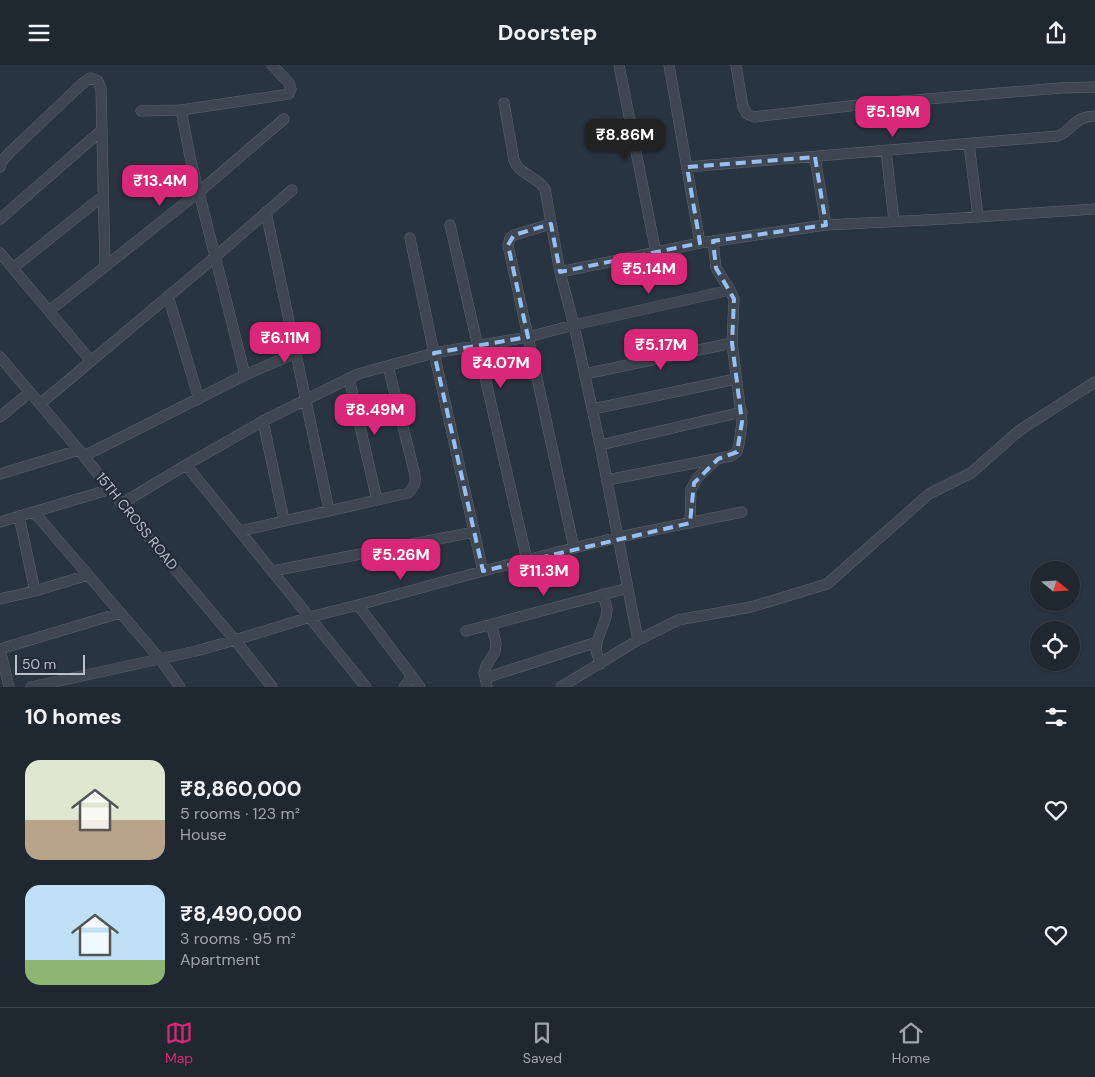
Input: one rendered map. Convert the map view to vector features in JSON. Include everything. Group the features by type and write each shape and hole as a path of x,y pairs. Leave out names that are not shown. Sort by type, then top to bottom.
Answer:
{"street":[{"path":"141,111 181,110 289,94 291,89 289,83 272,65"},
{"path":"619,65 656,253"},
{"path":"669,65 700,243"},
{"path":"736,65 743,107 747,114 754,117 867,104 1095,87"},
{"path":"0,167 2,161 10,152 82,84 90,78 98,81 101,89 105,267"},
{"path":"504,103 516,165 520,170 542,183 545,189 560,272 574,325 608,480 638,640"},
{"path":"181,110 190,157 245,375"},
{"path":"687,167 1058,136 1064,134 1081,118 1095,116"},
{"path":"49,311 199,192 284,119"},
{"path":"0,219 102,130"},
{"path":"969,144 978,217"},
{"path":"886,151 894,221"},
{"path":"815,157 826,225"},
{"path":"40,404 292,190"},
{"path":"13,268 104,196"},
{"path":"560,272 700,243 826,225 1095,209"},
{"path":"266,212 329,510"},
{"path":"552,224 514,235 510,238 508,245 574,548"},
{"path":"450,225 528,560"},
{"path":"410,238 483,571"},
{"path":"608,480 718,459 731,456 737,452 740,444 742,412 732,343 734,299 716,269 713,241"},
{"path":"0,253 91,361"},
{"path":"121,504 263,421 358,374 434,353 528,337 730,290"},
{"path":"168,296 199,399"},
{"path":"585,374 732,343"},
{"path":"0,474 82,453 199,399 245,375 296,353"},
{"name":"15TH CROSS ROAD","path":"0,357 82,453 121,504 272,687"},
{"path":"240,531 408,493 413,488 416,482 388,366"},
{"path":"349,378 377,500"},
{"path":"593,409 736,379"},
{"path":"561,687 638,640 678,620 751,607 827,583 929,494 972,473 1020,430 1095,382"},
{"path":"0,417 30,392"},
{"path":"600,445 742,412"},
{"path":"263,421 284,520"},
{"path":"690,523 691,489 698,477 718,459"},
{"path":"186,465 366,687"},
{"path":"0,522 110,489"},
{"path":"34,512 160,659 180,687"},
{"path":"31,687 235,641 310,617 574,548 742,512"},
{"path":"19,517 35,591"},
{"path":"272,571 474,532"},
{"path":"0,599 88,575"},
{"path":"466,631 628,588"},
{"path":"600,663 596,650 606,617 603,594"},
{"path":"358,605 420,687"},
{"path":"9,687 0,649 120,613"},
{"path":"491,624 496,643 495,652 484,673 486,683 597,642"},
{"path":"404,687 412,676"}],"highlighted area":[{"path":"815,157 826,225 713,241 716,268 734,299 732,343 742,422 737,452 718,459 694,483 690,523 483,571 434,353 528,337 508,245 514,235 551,224 560,272 700,243 687,167"}]}
